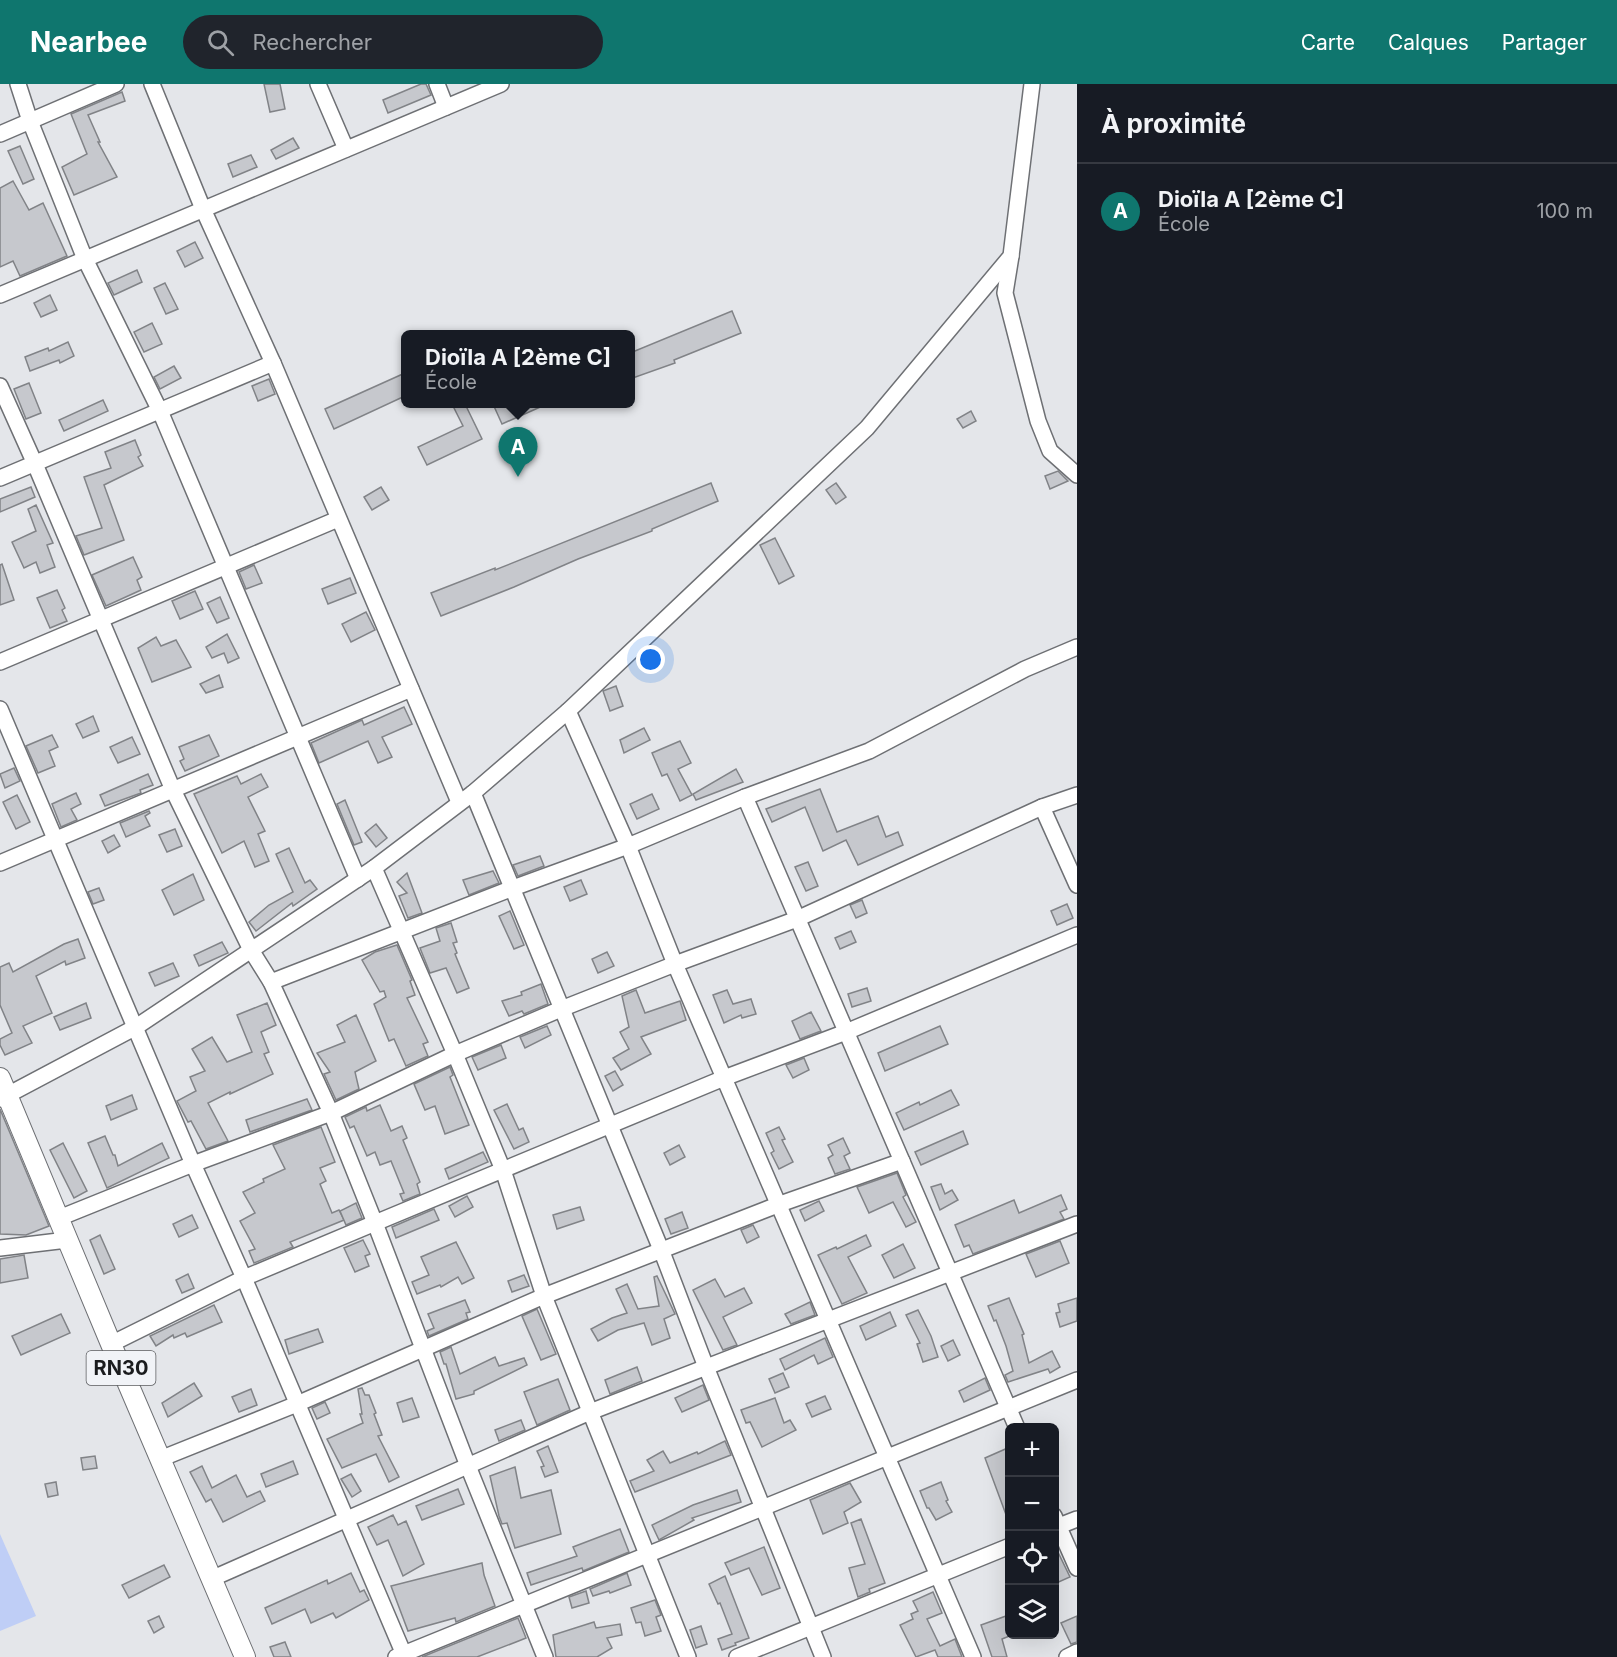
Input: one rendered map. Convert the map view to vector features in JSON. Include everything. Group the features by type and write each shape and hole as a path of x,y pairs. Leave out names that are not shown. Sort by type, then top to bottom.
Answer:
{"main road":[{"name":"RN30","path":"3,1091 244,1657"}],"street":[{"path":"18,84 30,121 86,259 159,411 358,879"},
{"path":"0,134 116,84"},
{"path":"152,84 203,209 273,363 459,802"},
{"path":"318,84 346,149"},
{"path":"437,84 446,107"},
{"path":"0,295 501,84"},
{"path":"1032,84 1005,293 1038,421 1050,451 1077,475"},
{"path":"3,1091 136,1027 374,868 473,793 568,711 867,428 1011,256"},
{"path":"0,478 273,363"},
{"path":"0,386 173,790 251,950 271,982 331,1113 545,1657"},
{"path":"0,662 338,519"},
{"path":"271,982 869,751 1025,669 1077,647"},
{"path":"0,863 411,689"},
{"path":"0,709 192,1164 244,1278 402,1656 1077,1380"},
{"path":"568,711 628,846 675,964 973,1657"},
{"path":"473,793 662,1252 705,1367 823,1657"},
{"path":"59,1218 192,1164 331,1113 455,1054 675,964 797,919 1042,807 1077,795"},
{"path":"745,797 1015,1423"},
{"path":"1042,807 1077,885"},
{"path":"374,868 503,1170 544,1296 688,1657"},
{"path":"111,1344 244,1278 724,1078 846,1032 1077,935"},
{"path":"160,1459 297,1404 544,1296 662,1252 780,1204 902,1161"},
{"path":"212,1579 590,1412 1076,1226"},
{"path":"0,1248 67,1240"},
{"path":"1059,1522 1077,1519"},
{"path":"1059,1529 1077,1568"},
{"path":"737,1657 1005,1548"},
{"path":"1066,1657 1077,1652"}],"shaded area":[{"path":"0,1534 36,1616 0,1631"}],"building":[{"path":"264,84 280,84 285,109 270,112"},
{"path":"426,84 431,95 388,113 383,100"},
{"path":"122,92 125,101 88,115 100,142 98,142 117,177 74,195 62,167 87,154 71,114"},
{"path":"293,138 299,148 276,159 271,150"},
{"path":"20,146 34,179 23,184 8,151"},
{"path":"251,155 257,167 233,177 228,164"},
{"path":"13,181 29,210 43,203 67,256 20,276 13,261 0,267 0,188"},
{"path":"195,242 203,258 185,267 177,251"},
{"path":"137,270 142,282 114,295 108,283"},
{"path":"165,283 178,309 166,314 154,288"},
{"path":"50,295 57,310 41,317 34,303"},
{"path":"732,311 741,333 674,360 675,363 635,377 635,351"},
{"path":"152,323 162,344 144,352 134,332"},
{"path":"68,342 74,356 60,363 59,360 30,371 25,357 48,348 49,351"},
{"path":"174,366 181,378 160,389 154,377"},
{"path":"401,375 401,398 334,429 325,409"},
{"path":"269,379 275,394 258,401 252,386"},
{"path":"29,383 41,413 26,419 14,389"},
{"path":"103,400 108,411 64,431 59,420"},
{"path":"454,408 467,408 482,439 427,465 418,447 463,426"},
{"path":"495,408 538,408 502,424"},
{"path":"971,411 976,421 963,428 957,419"},
{"path":"135,440 141,455 138,457 143,466 104,485 124,540 84,555 76,536 102,528 84,477 111,468 105,452"},
{"path":"1058,471 1068,481 1050,489 1045,476"},
{"path":"711,483 718,501 652,529 652,531 441,616 431,593 495,568 495,570"},
{"path":"836,483 846,497 836,504 826,490"},
{"path":"31,487 35,497 0,512 0,499"},
{"path":"381,487 389,500 372,510 364,497"},
{"path":"36,505 53,543 47,545 55,567 40,573 36,562 24,568 12,542 36,531 28,509"},
{"path":"775,538 794,576 779,584 760,545"},
{"path":"133,557 142,577 137,580 141,590 106,606 92,575"},
{"path":"2,564 14,600 0,605 0,565"},
{"path":"254,565 262,583 246,589 239,572"},
{"path":"350,578 356,593 328,604 322,589"},
{"path":"57,590 65,608 62,610 67,621 50,628 37,598"},
{"path":"195,591 203,609 180,619 172,601"},
{"path":"220,597 229,618 217,623 207,603"},
{"path":"366,612 375,630 351,642 342,624"},
{"path":"227,634 239,658 228,663 224,653 212,658 206,647"},
{"path":"156,637 161,646 176,640 191,667 152,682 138,648"},
{"path":"219,675 223,687 206,693 200,684"},
{"path":"616,686 623,706 610,711 603,691"},
{"path":"404,707 412,724 382,737 392,757 378,763 368,741 319,763 311,743 362,720 364,725"},
{"path":"93,716 99,731 83,738 76,724"},
{"path":"644,728 650,740 624,753 620,740"},
{"path":"52,735 58,747 49,751 55,766 38,773 26,746"},
{"path":"209,735 219,756 185,771 180,761 184,759 179,747"},
{"path":"132,737 140,754 118,763 110,747"},
{"path":"680,741 691,763 678,769 692,795 680,801 667,774 662,776 652,753"},
{"path":"14,768 20,781 5,788 0,774"},
{"path":"736,769 743,782 696,800 693,794"},
{"path":"148,774 153,785 140,790 141,793 105,806 100,795"},
{"path":"261,774 268,787 248,797 265,831 258,834 269,861 255,867 244,841 222,853 194,794 237,776 241,784"},
{"path":"820,789 837,832 878,816 886,837 898,832 903,845 858,865 846,840 823,851 805,807 772,822 766,809"},
{"path":"76,793 81,804 71,809 77,820 61,827 52,804"},
{"path":"652,794 659,809 637,819 630,804"},
{"path":"17,795 30,822 16,829 3,802"},
{"path":"345,800 362,842 354,845 337,804"},
{"path":"149,811 150,813 145,816 150,826 126,837 120,823"},
{"path":"376,824 387,838 376,847 365,833"},
{"path":"175,829 182,846 167,852 159,835"},
{"path":"114,835 120,846 108,853 102,841"},
{"path":"289,848 305,883 310,880 317,889 293,906 292,903 256,931 249,922 269,905 293,892 276,854"},
{"path":"540,856 544,866 518,876 513,865"},
{"path":"808,862 818,886 806,891 795,867"},
{"path":"493,871 499,883 469,895 463,880"},
{"path":"407,873 422,913 408,918 399,896 407,893 397,882"},
{"path":"193,874 204,900 174,915 162,890"},
{"path":"581,880 587,894 570,901 564,887"},
{"path":"99,888 104,900 93,904 88,892"},
{"path":"862,900 867,913 856,918 850,905"},
{"path":"1067,904 1073,918 1057,925 1051,911"},
{"path":"510,911 524,945 514,949 499,916"},
{"path":"451,923 457,942 453,943 457,953 455,954 469,988 457,993 446,968 430,973 420,948 440,941 436,928"},
{"path":"851,931 856,942 840,949 835,938"},
{"path":"78,939 85,958 66,965 65,961 36,976 52,1013 23,1026 32,1043 5,1055 0,1039 12,1033 0,1005 0,967 9,963 13,972 64,944"},
{"path":"222,942 228,953 199,966 194,955"},
{"path":"397,945 412,980 410,981 415,995 407,998 428,1042 423,1044 428,1056 406,1066 394,1039 389,1041 374,1004 386,997 384,991 380,992 362,960 375,952"},
{"path":"607,952 614,966 598,973 592,959"},
{"path":"173,963 179,976 155,986 149,973"},
{"path":"541,984 548,1004 524,1014 522,1011 509,1016 502,1001 522,995 521,992"},
{"path":"867,988 871,1001 852,1007 848,994"},
{"path":"636,990 645,1013 680,1001 686,1020 641,1037 651,1054 621,1070 613,1058 629,1049 620,1032 629,1027 622,996"},
{"path":"727,990 733,1004 751,999 756,1014 742,1018 741,1015 724,1023 713,995"},
{"path":"86,1003 91,1018 60,1030 54,1017"},
{"path":"267,1003 276,1025 261,1032 269,1052 264,1054 273,1074 208,1103 228,1141 206,1149 177,1101 196,1091 190,1077 205,1071 192,1049 212,1037 227,1062 252,1052 237,1015"},
{"path":"811,1012 821,1031 800,1039 792,1021"},
{"path":"356,1015 376,1061 355,1072 359,1089 336,1100 324,1074 330,1072 317,1053 345,1042 337,1025"},
{"path":"547,1026 551,1035 525,1048 520,1037"},
{"path":"940,1026 948,1044 885,1071 878,1053"},
{"path":"501,1045 506,1058 478,1070 472,1057"},
{"path":"804,1058 809,1070 793,1078 786,1065"},
{"path":"450,1067 453,1075 450,1077 469,1125 445,1134 435,1106 425,1110 414,1084"},
{"path":"615,1071 623,1085 613,1091 605,1076"},
{"path":"951,1090 959,1105 904,1130 896,1113 919,1102 920,1105"},
{"path":"132,1095 137,1109 111,1120 106,1106"},
{"path":"307,1099 312,1110 250,1132 246,1120"},
{"path":"507,1104 519,1130 523,1128 529,1142 514,1149 494,1110"},
{"path":"380,1105 391,1131 402,1126 407,1138 403,1140 420,1182 417,1184 420,1194 403,1201 400,1194 404,1193 391,1161 380,1165 375,1152 367,1156 354,1126 350,1128 345,1117 366,1107 367,1111"},
{"path":"0,1109 49,1226 26,1235 0,1234"},
{"path":"321,1127 335,1162 320,1168 326,1181 320,1184 332,1213 339,1210 344,1220 290,1242 293,1247 254,1263 249,1251 255,1249 240,1221 255,1213 243,1192 285,1169 273,1145"},
{"path":"779,1127 785,1139 782,1140 793,1162 779,1169 771,1153 774,1151 766,1133"},
{"path":"963,1131 968,1144 921,1165 915,1152"},
{"path":"105,1136 118,1166 162,1143 169,1158 107,1188 88,1143"},
{"path":"843,1138 850,1153 844,1156 850,1169 835,1174 828,1158 833,1155 828,1145"},
{"path":"63,1143 87,1191 74,1198 50,1150"},
{"path":"679,1145 685,1157 670,1165 664,1153"},
{"path":"483,1152 488,1162 449,1179 445,1169"},
{"path":"897,1173 906,1195 903,1197 916,1222 906,1227 893,1202 869,1213 857,1187"},
{"path":"941,1184 945,1194 952,1190 958,1200 940,1210 931,1187"},
{"path":"1061,1195 1067,1209 1060,1212 1064,1219 973,1254 969,1245 964,1247 955,1225 1014,1200 1019,1213"},
{"path":"467,1196 473,1207 455,1217 449,1206"},
{"path":"819,1201 824,1211 805,1221 800,1210"},
{"path":"356,1203 362,1218 346,1225 340,1211"},
{"path":"580,1207 584,1220 557,1229 553,1215"},
{"path":"434,1209 439,1220 396,1238 392,1227"},
{"path":"682,1212 688,1228 671,1234 665,1219"},
{"path":"192,1215 198,1228 179,1237 173,1224"},
{"path":"753,1225 759,1237 747,1243 741,1230"},
{"path":"100,1235 115,1269 104,1274 90,1240"},
{"path":"866,1235 871,1246 848,1257 867,1293 842,1304 818,1255"},
{"path":"363,1240 370,1254 365,1256 369,1266 355,1272 344,1248"},
{"path":"1060,1241 1069,1263 1036,1277 1026,1254"},
{"path":"456,1242 474,1278 462,1284 458,1277 441,1287 440,1285 417,1294 412,1282 429,1275 421,1257"},
{"path":"903,1244 915,1268 894,1278 882,1255"},
{"path":"24,1255 28,1278 0,1283 0,1259"},
{"path":"188,1274 194,1288 182,1293 176,1280"},
{"path":"524,1275 529,1286 512,1292 508,1281"},
{"path":"657,1276 675,1314 664,1319 670,1338 652,1345 644,1323 618,1330 598,1341 591,1329 627,1313 616,1289 627,1284 638,1309 659,1306 654,1277"},
{"path":"715,1279 725,1297 744,1288 752,1303 723,1317 737,1345 723,1350 693,1290"},
{"path":"1009,1298 1024,1334 1022,1335 1029,1363 1052,1351 1060,1367 1050,1373 1048,1369 1008,1382 1005,1375 1013,1371 996,1320 994,1321 988,1306"},
{"path":"1077,1298 1077,1321 1060,1327 1056,1313 1060,1312 1058,1304"},
{"path":"465,1300 470,1312 466,1313 468,1319 429,1336 427,1331 434,1328 428,1314"},
{"path":"810,1302 815,1315 791,1324 785,1314"},
{"path":"214,1305 222,1322 187,1337 185,1333 174,1338 173,1335 156,1346 150,1336"},
{"path":"537,1309 556,1354 541,1360 522,1316"},
{"path":"918,1310 938,1357 923,1362 917,1344 920,1343 906,1315"},
{"path":"890,1312 896,1326 866,1340 860,1326"},
{"path":"61,1314 70,1333 21,1355 12,1336"},
{"path":"318,1329 323,1342 289,1354 285,1340"},
{"path":"825,1338 833,1357 818,1364 814,1355 785,1370 780,1359"},
{"path":"953,1340 960,1355 948,1361 941,1346"},
{"path":"451,1347 460,1374 495,1357 499,1366 524,1358 527,1365 474,1391 474,1394 456,1399 446,1364 440,1352"},
{"path":"637,1367 642,1381 610,1394 605,1380"},
{"path":"783,1373 789,1387 775,1393 769,1379"},
{"path":"985,1378 990,1390 964,1402 959,1391"},
{"path":"558,1379 570,1410 537,1425 524,1392"},
{"path":"194,1383 202,1396 168,1417 162,1403"},
{"path":"703,1385 709,1400 682,1412 675,1398"},
{"path":"362,1388 365,1395 369,1395 382,1435 378,1436 399,1477 389,1482 376,1454 342,1468 327,1439 363,1423 358,1389"},
{"path":"251,1389 257,1405 239,1412 232,1397"},
{"path":"825,1396 831,1409 812,1417 806,1404"},
{"path":"412,1398 419,1417 403,1422 397,1403"},
{"path":"775,1398 784,1423 790,1420 796,1430 762,1447 750,1422 746,1423 741,1410"},
{"path":"325,1402 330,1413 317,1419 312,1408"},
{"path":"521,1420 525,1430 499,1441 495,1430"},
{"path":"725,1441 731,1455 635,1492 630,1481 654,1471 647,1460 663,1451 670,1463 697,1452 698,1454"},
{"path":"548,1446 558,1472 545,1477 541,1467 544,1466 537,1451"},
{"path":"1005,1449 1005,1512 985,1458"},
{"path":"95,1456 97,1468 83,1470 81,1458"},
{"path":"293,1461 298,1474 266,1487 261,1474"},
{"path":"202,1466 212,1488 236,1475 247,1497 260,1491 265,1501 223,1522 211,1499 206,1502 190,1472"},
{"path":"515,1467 521,1498 551,1490 561,1534 515,1548 507,1523 502,1524 499,1516 490,1476"},
{"path":"351,1474 361,1491 352,1497 341,1479"},
{"path":"56,1482 58,1495 48,1497 45,1484"},
{"path":"941,1482 948,1500 946,1501 952,1512 936,1520 927,1508 920,1491"},
{"path":"850,1483 861,1502 844,1512 848,1523 823,1534 810,1500"},
{"path":"458,1489 464,1504 422,1520 416,1506"},
{"path":"737,1490 741,1502 692,1518 694,1520 659,1540 652,1525 693,1505"},
{"path":"393,1515 398,1525 406,1521 424,1564 403,1576 388,1540 377,1545 368,1527"},
{"path":"861,1519 885,1583 869,1589 870,1592 858,1597 849,1568 865,1564 851,1523"},
{"path":"620,1529 629,1552 583,1571 582,1568 531,1585 527,1573 577,1556 573,1547"},
{"path":"764,1547 780,1588 762,1595 749,1568 731,1575 725,1563"},
{"path":"1059,1554 1070,1577 1059,1582"},
{"path":"482,1563 495,1606 456,1622 455,1618 408,1631 391,1586"},
{"path":"164,1565 170,1577 129,1598 122,1585"},
{"path":"351,1573 360,1592 364,1590 369,1600 336,1618 333,1613 311,1623 305,1609 272,1624 265,1608 327,1580 328,1584"},
{"path":"627,1573 631,1585 610,1593 609,1591 593,1596 590,1589"},
{"path":"725,1576 749,1638 722,1650 718,1639 732,1634 720,1603 718,1604 709,1584"},
{"path":"586,1591 589,1603 572,1608 569,1597"},
{"path":"933,1592 942,1613 927,1619 940,1646 955,1639 962,1657 938,1657 935,1650 916,1657 900,1625 913,1619 911,1614 918,1611 913,1601"},
{"path":"655,1600 661,1615 656,1617 661,1631 645,1636 641,1622 636,1623 631,1608"},
{"path":"159,1616 164,1627 154,1633 148,1621"},
{"path":"1005,1616 1005,1638 1002,1639 1007,1657 992,1657 981,1625"},
{"path":"1077,1616 1077,1642 1071,1644 1061,1623"},
{"path":"518,1618 526,1638 477,1657 422,1657"},
{"path":"594,1622 596,1628 620,1624 622,1635 607,1638 612,1648 597,1657 556,1657 553,1635"},
{"path":"701,1626 707,1644 696,1648 690,1630"},
{"path":"285,1642 291,1657 274,1657 270,1647"}],"place":[{"name":"Dioïla A [2ème C]","path":"518,477"}]}
